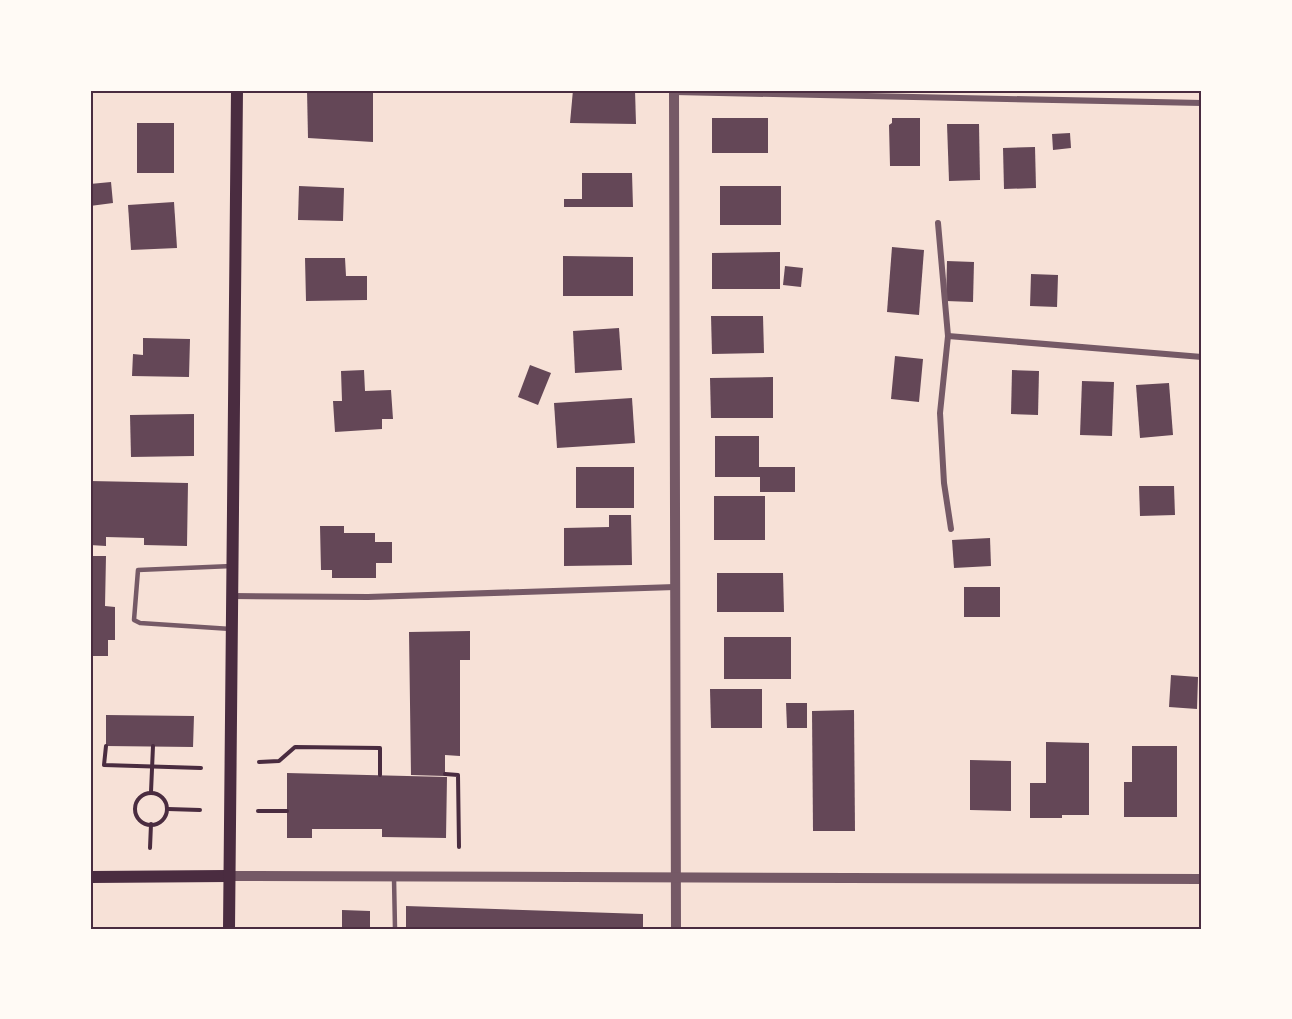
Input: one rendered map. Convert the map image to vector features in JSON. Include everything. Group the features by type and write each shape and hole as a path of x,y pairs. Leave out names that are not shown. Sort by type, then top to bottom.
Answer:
{"main road":[{"path":"229,929 237,90"},
{"path":"90,877 228,876"}],"street":[{"path":"996,99 997,90"},
{"path":"676,929 674,91 1202,103"},
{"path":"938,223 948,336 940,414 944,483 951,530"},
{"path":"948,336 1202,357"},
{"path":"231,597 391,596 675,587"},
{"path":"228,876 1202,879"}],"lane":[{"path":"231,629 140,623 134,620 138,570 232,566"},
{"path":"394,876 395,929"}],"path":[{"path":"106,746 105,765 201,768"},
{"path":"152,792 153,746"},
{"path":"259,762 279,761 295,747 380,748 380,775"},
{"path":"445,774 458,775 459,847"},
{"path":"152,792 162,799 168,809 165,818 156,824 140,820 136,814 141,797 152,792"},
{"path":"168,809 200,810"},
{"path":"258,811 287,811"},
{"path":"150,848 151,824"}],"building":[{"path":"307,90 373,93 373,142 308,138"},
{"path":"573,90 635,90 636,124 570,123"},
{"path":"712,118 768,118 768,153 712,153"},
{"path":"892,118 920,118 920,166 890,166 889,125 892,123"},
{"path":"137,123 174,123 174,173 137,173"},
{"path":"947,124 979,124 980,180 949,181"},
{"path":"1070,133 1071,148 1053,150 1052,134"},
{"path":"1035,147 1036,188 1004,189 1003,148"},
{"path":"582,173 632,173 633,207 564,207 564,199 582,199"},
{"path":"111,182 113,203 90,206 90,184"},
{"path":"299,186 344,188 343,221 298,220"},
{"path":"720,186 781,186 781,225 720,225"},
{"path":"174,202 177,248 131,250 128,205"},
{"path":"892,247 924,250 919,315 887,312"},
{"path":"780,252 780,289 712,289 712,253"},
{"path":"563,256 633,257 633,296 563,296"},
{"path":"305,258 345,258 346,276 367,276 367,300 306,301"},
{"path":"947,261 974,262 973,302 946,301"},
{"path":"785,266 803,268 801,287 783,285"},
{"path":"1031,274 1058,275 1057,307 1030,306"},
{"path":"711,316 763,316 764,353 712,354"},
{"path":"619,328 622,370 575,373 573,331"},
{"path":"143,338 190,339 189,377 132,376 133,354 143,355"},
{"path":"895,356 923,359 919,402 891,399"},
{"path":"530,365 551,373 538,405 518,397"},
{"path":"364,370 365,391 391,390 393,419 382,419 382,429 335,432 333,401 342,401 341,371"},
{"path":"1012,370 1039,371 1038,415 1011,414"},
{"path":"773,377 773,418 711,418 710,378"},
{"path":"1082,381 1114,382 1112,436 1080,435"},
{"path":"1169,383 1173,435 1140,438 1136,385"},
{"path":"632,398 635,443 557,448 554,403"},
{"path":"194,414 194,456 131,457 130,415"},
{"path":"715,436 759,436 759,467 795,467 795,492 760,492 760,477 715,477"},
{"path":"576,467 634,467 634,508 576,508"},
{"path":"90,481 188,483 187,546 144,545 144,538 106,537 106,546 90,545"},
{"path":"1139,486 1174,486 1175,515 1140,516"},
{"path":"714,496 765,496 765,540 714,540"},
{"path":"609,515 631,515 632,565 564,566 564,528 609,527"},
{"path":"320,526 344,526 344,533 375,533 375,542 392,542 392,563 376,563 376,578 332,578 332,570 321,570"},
{"path":"990,538 991,566 954,568 952,540"},
{"path":"90,556 106,556 105,606 115,607 115,640 108,640 108,656 90,656"},
{"path":"717,573 783,573 784,612 717,612"},
{"path":"964,587 1000,587 1000,617 964,617"},
{"path":"470,631 470,660 460,660 460,756 445,755 445,776 411,775 409,632"},
{"path":"724,637 791,637 791,679 724,679"},
{"path":"1171,675 1198,677 1197,709 1169,707"},
{"path":"710,689 762,689 762,728 711,728"},
{"path":"786,703 807,703 807,728 787,728"},
{"path":"854,710 855,831 813,831 812,711"},
{"path":"106,715 194,716 193,747 106,746"},
{"path":"1046,742 1089,743 1089,815 1030,818 1030,783 1046,783"},
{"path":"1132,746 1177,746 1177,817 1124,817 1124,782 1132,782"},
{"path":"970,760 1011,761 1011,811 970,810"},
{"path":"287,773 447,777 446,838 382,837 382,829 312,829 312,838 287,838"},
{"path":"406,906 643,914 643,929 406,929"},
{"path":"342,910 370,911 370,929 342,929"}]}
